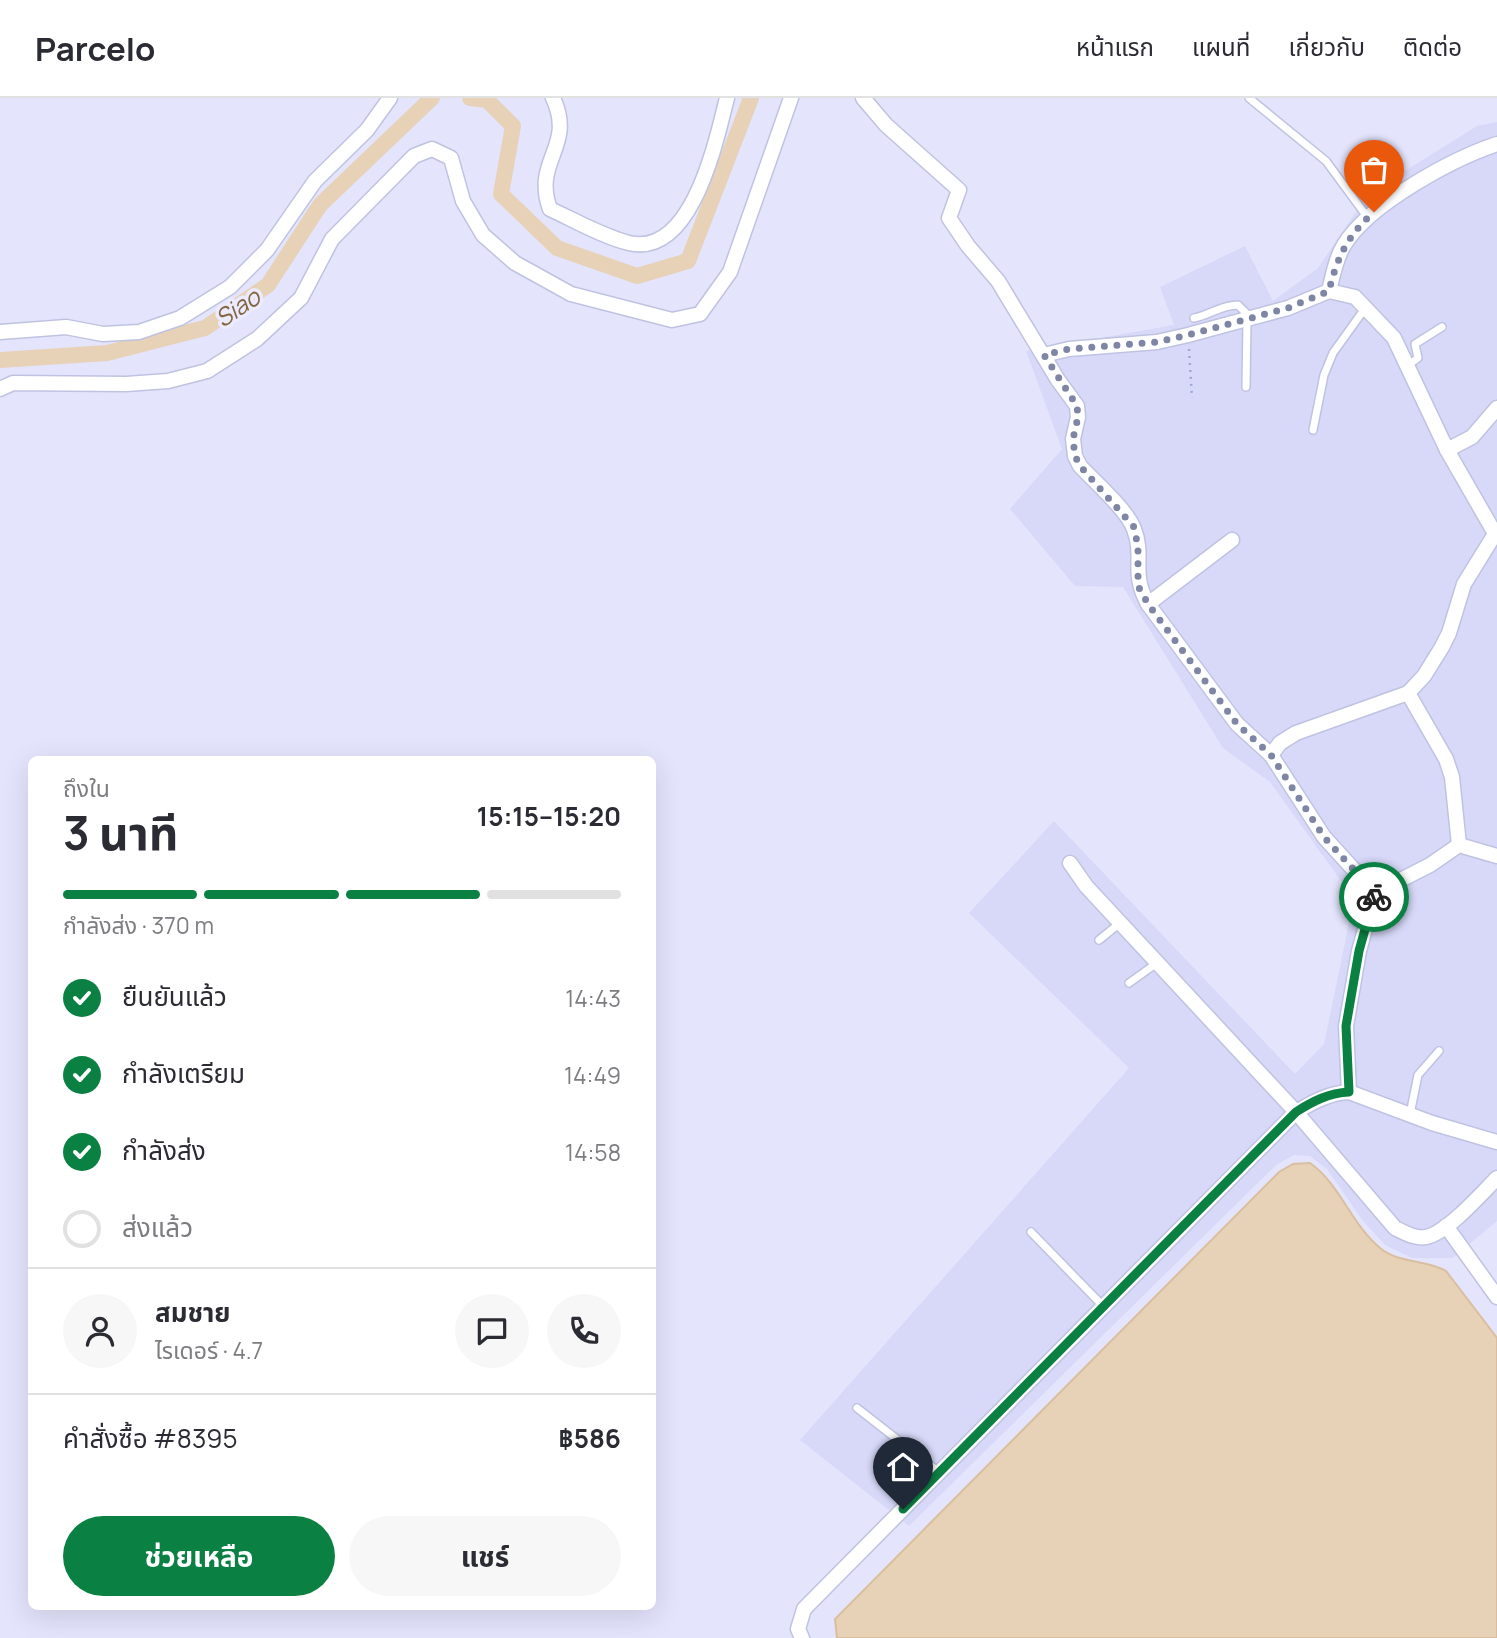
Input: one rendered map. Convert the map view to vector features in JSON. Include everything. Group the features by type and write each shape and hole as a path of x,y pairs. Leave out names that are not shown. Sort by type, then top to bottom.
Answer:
{"street":[{"path":"0,332 66,327 103,334 139,332 180,317 230,287 267,250 314,181 368,131 390,98"},
{"path":"553,98 560,112 561,137 545,171 543,191 550,209 630,244 653,243 674,230 694,202 717,138 727,98"},
{"path":"0,389 13,383 126,384 168,381 207,370 257,339 301,298 332,239 414,156 432,149 451,158 463,201 483,235 515,263 571,293 672,320 700,314 730,272 791,98"},
{"path":"863,98 886,125 959,190 949,218 968,246 998,281 1077,406 1078,417 1073,439 1075,456 1080,466 1134,527 1138,547 1138,586 1148,604 1237,724 1271,755 1324,837 1375,893"},
{"path":"1329,291 1344,245 1368,218 1431,175 1477,151 1497,145"},
{"path":"1044,355 1082,347 1157,342 1249,320 1329,291 1355,297 1394,338 1447,450 1496,536 1464,584 1442,648 1424,676 1408,692 1296,733 1280,743 1271,755"},
{"path":"1447,450 1472,437 1497,408"},
{"path":"1148,604 1232,540"},
{"path":"1408,692 1446,759 1452,777 1459,845"},
{"path":"1459,845 1497,856"},
{"path":"1349,1092 1346,1026 1359,951 1375,893 1430,865 1459,845"},
{"path":"1070,863 1086,886 1296,1112 1395,1228 1412,1237 1427,1237 1446,1227 1497,1178"},
{"path":"802,1638 798,1629 804,1609 1296,1112 1315,1100 1349,1092 1409,1115 1497,1142"},
{"path":"1446,1227 1497,1297"}],"lane":[{"path":"1249,98 1326,161 1368,218"},
{"path":"1194,318 1207,316 1225,305 1238,305 1249,320 1246,387"},
{"path":"1313,430 1328,364 1366,307"},
{"path":"1407,366 1418,358 1415,344 1442,327"},
{"path":"1099,940 1120,922"},
{"path":"1129,983 1158,963"},
{"path":"1409,1115 1418,1075 1439,1051"},
{"path":"1031,1232 1104,1307"},
{"path":"857,1408 940,1472"}],"path":[{"path":"1188,335 1192,398"}],"shaded area":[{"path":"1497,122 1497,1221 1453,1258 1412,1258 1385,1245 1363,1221 1327,1169 1310,1156 1294,1155 1276,1165 909,1526 800,1440 1129,1068 969,913 1054,821 1295,1074 1324,1044 1354,899 1270,782 1223,748 1123,587 1075,586 1010,509 1062,449 1026,351 1174,325 1160,287 1245,246 1273,301 1318,268 1368,194 1477,126"},
{"path":"1310,1163 1330,1182 1361,1228 1380,1248 1396,1257 1446,1271 1497,1338 1497,1638 837,1638 835,1619 1279,1172 1293,1164"}],"waterway":[{"name":"Siao","path":"0,360 107,353 205,328 268,285 320,205 432,98"},
{"name":"Siao","path":"470,98 487,100 513,126 501,194 557,248 637,276 688,261 751,98"}],"way so far":[{"path":"1374,212 1358,226 1344,245 1329,291 1288,308 1228,326 1157,342 1094,345 1044,355 1077,406 1078,417 1073,439 1075,456 1080,466 1134,527 1138,547 1138,586 1148,604 1237,724 1271,755 1324,837 1375,893 1374,897"}],"route":[{"path":"903,1509 1296,1112 1315,1100 1349,1092 1346,1026 1359,951 1374,897"}]}
